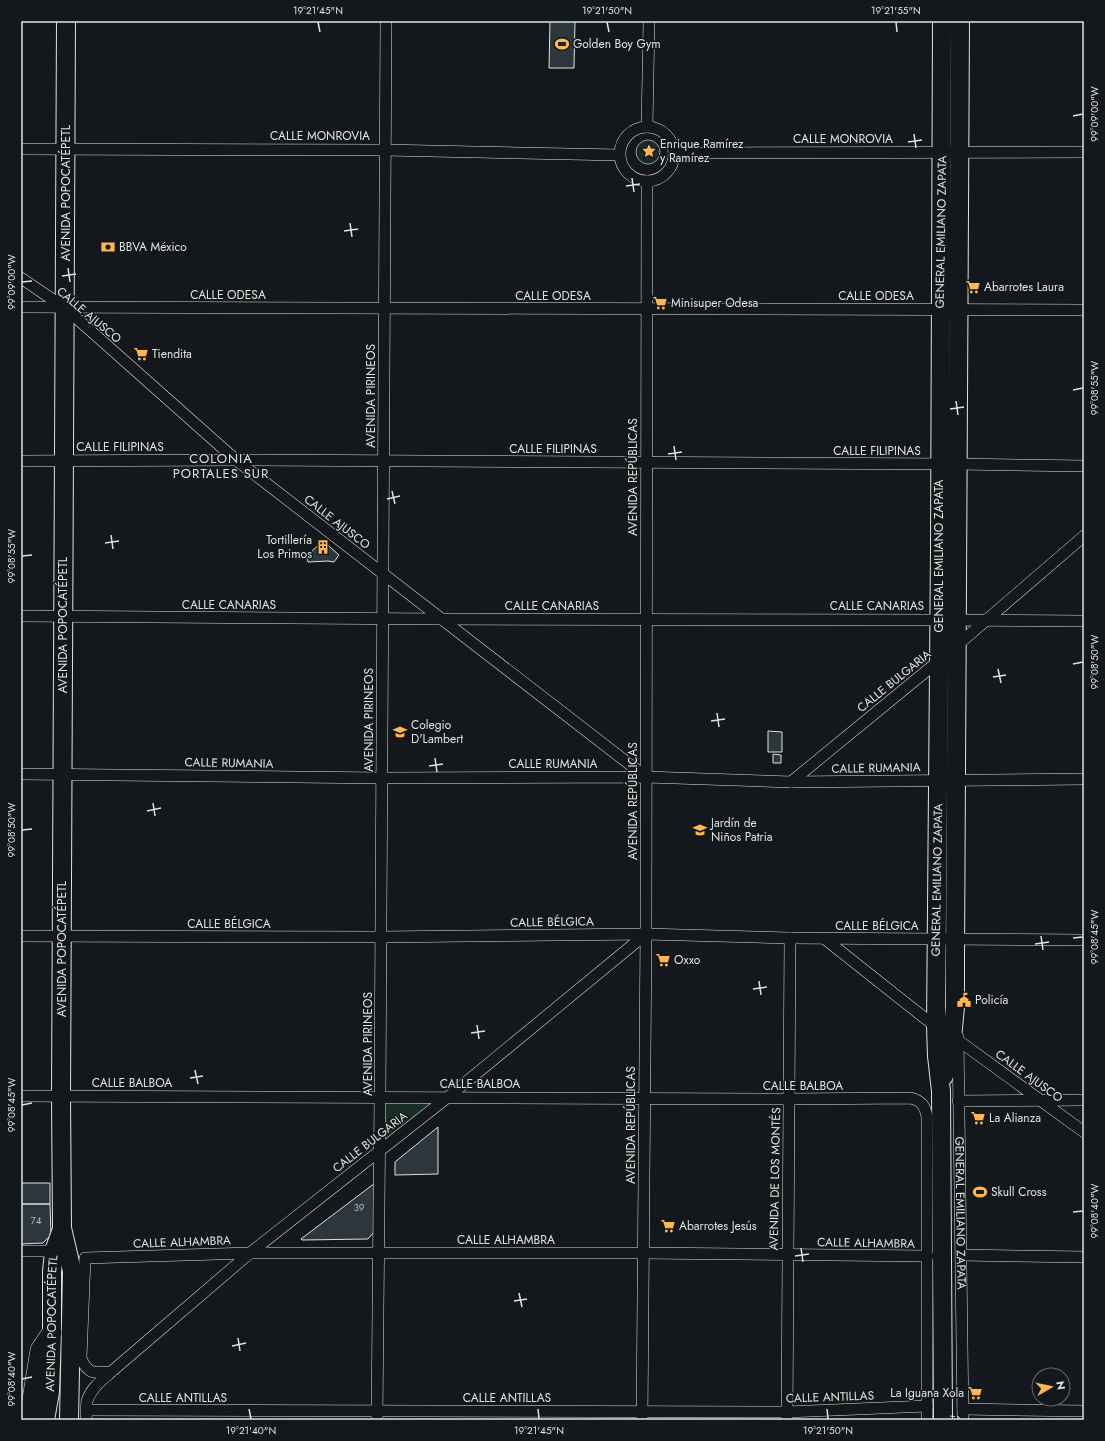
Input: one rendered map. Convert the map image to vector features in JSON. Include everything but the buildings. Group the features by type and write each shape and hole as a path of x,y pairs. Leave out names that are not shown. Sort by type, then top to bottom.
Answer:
{"highway":[{"path":"26,1410 40,1350 52,1332"}],"main road":[{"name":"AVENIDA POPOCATÉPETL","path":"45,1420 50,1392 52,1272 60,1251 62,1228 62,775 66,21"},
{"name":"GENERAL EMILIANO ZAPATA","path":"941,1091 952,1038 955,1007 958,645 958,309 942,21"},
{"name":"GENERAL EMILIANO ZAPATA","path":"943,1420 941,1091 937,1056 936,1027 940,309 960,21"},
{"name":"AVENIDA POPOCATÉPETL","path":"60,1251 72,1271 69,1420"}],"street":[{"name":"AVENIDA PIRINEOS","path":"377,1416 380,1150 386,21"},
{"path":"647,126 649,21"},
{"path":"647,126 655,128 666,135 672,145 674,153 673,162 663,176 656,180 647,181 631,177 625,171 619,155 620,146 624,138 634,130 647,126"},
{"name":"CALLE MONROVIA","path":"21,149 385,150 619,155"},
{"name":"CALLE MONROVIA","path":"674,153 1084,152"},
{"name":"AVENIDA REPÚBLICAS","path":"642,1415 643,1098 646,934 647,181"},
{"name":"CALLE AJUSCO","path":"21,278 65,308 236,460 646,777"},
{"name":"CALLE ODESA","path":"21,307 1084,310"},
{"name":"CALLE FILIPINAS","path":"21,460 958,464 1084,466"},
{"name":"CALLE BULGARIA","path":"792,782 958,645 1084,536"},
{"name":"CALLE CANARIAS","path":"21,616 441,620 647,619 1084,621"},
{"name":"CALLE RUMANIA","path":"21,774 382,778 646,777 792,782 1084,779"},
{"name":"CALLE BULGARIA","path":"87,1415 87,1401 98,1382 250,1253 448,1097 646,934"},
{"name":"CALLE BÉLGICA","path":"21,936 381,937 646,934 825,939 1084,940"},
{"name":"AVENIDA DE LOS MONTÉS","path":"787,1416 790,938"},
{"path":"825,939 936,1027"},
{"name":"GENERAL EMILIANO ZAPATA","path":"955,1007 959,1041 958,1101 963,1415"},
{"name":"CALLE AJUSCO","path":"959,1041 1084,1132"},
{"name":"CALLE BALBOA","path":"21,1096 789,1099 911,1098 922,1103 927,1117 928,1256"},
{"path":"958,1101 1084,1100"},
{"path":"21,1251 60,1251"},
{"name":"CALLE ALHAMBRA","path":"111,1372 96,1373 88,1371 81,1358 85,1258 250,1253 643,1253 928,1256"},
{"path":"961,1255 1084,1256"},
{"path":"927,1420 928,1256"},
{"name":"CALLE ANTILLAS","path":"87,1415 787,1416 927,1406"},
{"path":"963,1415 1084,1411"}],"green space":[{"path":"648,140 656,144 660,152 656,160 648,164 640,160 636,152 640,144"},
{"path":"382,1097 448,1097 380,1150"}],"fence":[{"path":"950,1416 959,1417 959,1419"}],"place":[{"name":"Golden Boy Gym","path":"562,44"},
{"name":"Enrique Ramírez y Ramírez","path":"649,151"},
{"name":"BBVA México","path":"108,247"},
{"name":"Abarrotes Laura","path":"973,287"},
{"name":"Minisuper Odesa","path":"660,303"},
{"name":"Tiendita","path":"141,354"},
{"name":"Tortillería Los Primos","path":"323,547"},
{"name":"Colegio D'Lambert","path":"400,732"},
{"name":"Jardín de Niños Patria","path":"700,830"},
{"name":"Oxxo","path":"663,960"},
{"name":"Policía","path":"964,1000"},
{"name":"La Alianza","path":"978,1118"},
{"name":"Skull Cross","path":"980,1192"},
{"name":"Abarrotes Jesús","path":"668,1226"},
{"name":"La Iguana Xola","path":"975,1393"}],"district":[{"name":"COLONIA PORTALES SUR","path":"221,466"}]}
